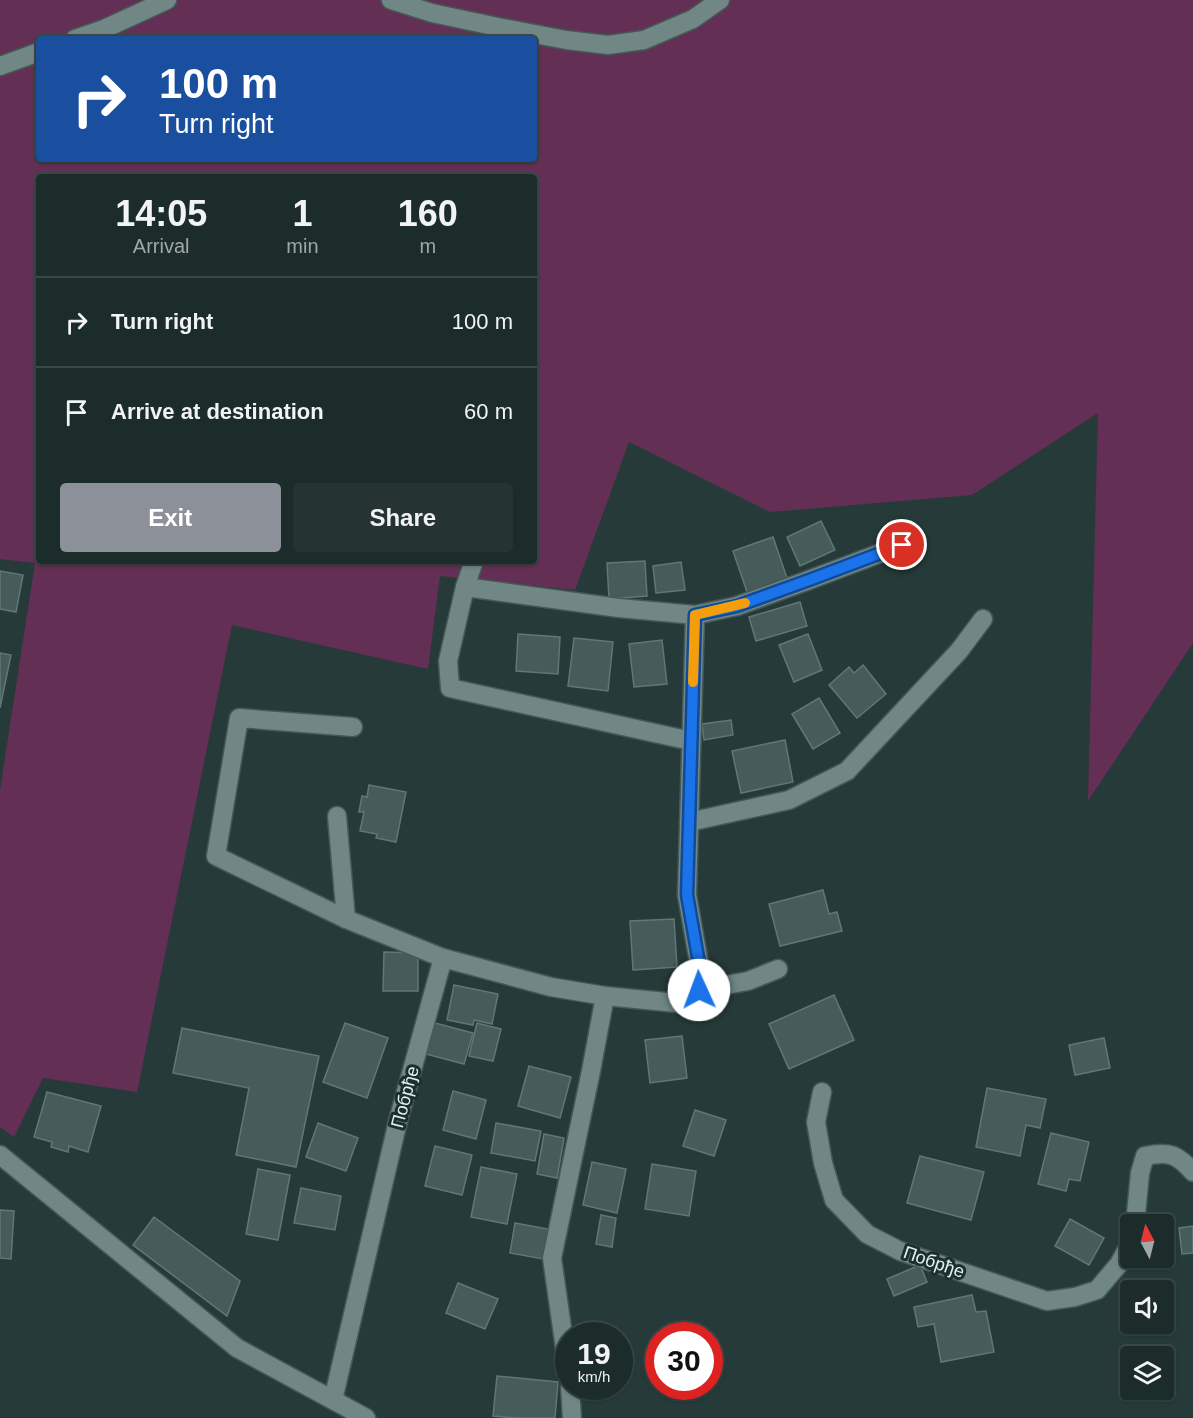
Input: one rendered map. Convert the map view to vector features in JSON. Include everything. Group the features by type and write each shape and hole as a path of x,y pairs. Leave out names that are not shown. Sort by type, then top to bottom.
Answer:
{"street":[{"path":"84,36 167,0"},
{"path":"391,0 432,13 498,27 566,40 608,45 644,40 693,19 720,0"},
{"path":"0,66 36,53"},
{"path":"465,587 619,608 695,615 737,606 902,545"},
{"path":"473,564 465,587 448,661 450,688 691,741"},
{"path":"353,727 239,718 216,856 346,919 442,958 551,987 605,996 688,1002 699,990 702,980 687,895 695,615"},
{"path":"689,822 789,800 847,771 959,651 983,619"},
{"path":"337,816 346,919"},
{"name":"Побрђе","path":"333,1400 398,1121 442,958"},
{"path":"699,990 747,981 778,969"},
{"path":"561,1322 552,1258 605,996"},
{"name":"Побрђе","path":"822,1092 816,1122 823,1163 834,1200 867,1234 900,1251 1047,1301 1075,1297 1097,1290 1120,1262"},
{"path":"1136,1214 1140,1173 1145,1156 1162,1152 1181,1160 1193,1172"},
{"path":"0,1155 237,1348 366,1418"},
{"path":"571,1400 572,1418"}],"shaded area":[{"path":"0,0 1193,0 1193,643 1088,801 1098,413 972,495 770,512 629,442 575,590 440,576 428,669 232,625 137,1092 43,1078 14,1137 0,1127 0,790 35,563 0,559"}],"building":[{"path":"821,521 835,550 800,566 787,537"},
{"path":"773,537 788,581 748,595 733,551"},
{"path":"645,561 647,596 609,599 607,563"},
{"path":"681,562 685,590 656,593 653,566"},
{"path":"0,571 23,575 16,612 0,609"},
{"path":"800,602 807,626 756,641 749,617"},
{"path":"518,634 560,637 558,674 516,671"},
{"path":"808,634 822,670 794,682 779,645"},
{"path":"574,638 613,642 608,691 568,686"},
{"path":"662,640 667,684 634,687 629,644"},
{"path":"0,653 11,655 0,708"},
{"path":"863,665 886,694 857,718 829,685 849,667 854,673"},
{"path":"819,698 840,733 813,749 792,714"},
{"path":"731,720 733,735 704,740 702,724"},
{"path":"785,740 793,782 741,793 732,751"},
{"path":"369,785 406,792 396,842 376,838 377,834 360,831 364,812 359,812 362,796 367,797"},
{"path":"823,890 829,914 837,912 842,931 780,946 769,904"},
{"path":"674,919 677,967 633,970 630,921"},
{"path":"384,952 418,953 418,991 383,991"},
{"path":"454,985 498,994 492,1024 474,1020 473,1025 447,1020"},
{"path":"834,995 854,1040 789,1069 769,1024"},
{"path":"345,1023 388,1038 367,1098 323,1082"},
{"path":"435,1023 473,1033 464,1064 426,1054"},
{"path":"477,1023 501,1029 493,1061 469,1056"},
{"path":"182,1028 319,1056 296,1167 236,1155 249,1088 173,1073"},
{"path":"682,1036 687,1078 650,1083 645,1040"},
{"path":"1104,1038 1110,1068 1075,1075 1069,1045"},
{"path":"529,1066 571,1077 560,1118 518,1106"},
{"path":"987,1088 1046,1099 1040,1128 1026,1125 1020,1156 976,1147"},
{"path":"453,1091 486,1100 476,1139 443,1130"},
{"path":"47,1092 101,1106 88,1152 69,1146 68,1152 51,1147 52,1142 34,1137"},
{"path":"695,1110 726,1120 714,1156 683,1146"},
{"path":"318,1123 358,1138 346,1171 306,1157"},
{"path":"496,1123 541,1131 535,1161 491,1153"},
{"path":"1051,1133 1089,1142 1080,1181 1069,1179 1066,1191 1038,1184"},
{"path":"544,1134 564,1138 557,1178 537,1174"},
{"path":"435,1146 472,1155 462,1195 425,1186"},
{"path":"920,1156 984,1172 971,1220 907,1203"},
{"path":"592,1162 626,1169 617,1213 583,1205"},
{"path":"652,1164 696,1171 689,1216 645,1209"},
{"path":"481,1167 517,1174 507,1224 471,1217"},
{"path":"258,1169 290,1175 278,1240 246,1234"},
{"path":"301,1188 341,1196 335,1230 294,1223"},
{"path":"0,1210 14,1211 11,1259 0,1258"},
{"path":"601,1215 616,1218 612,1247 596,1244"},
{"path":"154,1217 240,1281 227,1316 133,1245"},
{"path":"1070,1219 1104,1238 1089,1265 1055,1246"},
{"path":"515,1223 548,1229 543,1259 510,1253"},
{"path":"1193,1226 1193,1253 1182,1254 1179,1228"},
{"path":"920,1265 927,1282 894,1296 887,1279"},
{"path":"458,1283 498,1299 485,1329 446,1313"},
{"path":"972,1295 976,1312 986,1311 994,1352 941,1362 934,1324 918,1327 914,1307"},
{"path":"497,1376 555,1382 555,1418 493,1416"}],"slow traffic":[{"path":"693,682 695,615 745,603"}],"route":[{"path":"699,990 702,980 687,895 695,615 737,606 902,545"}]}
